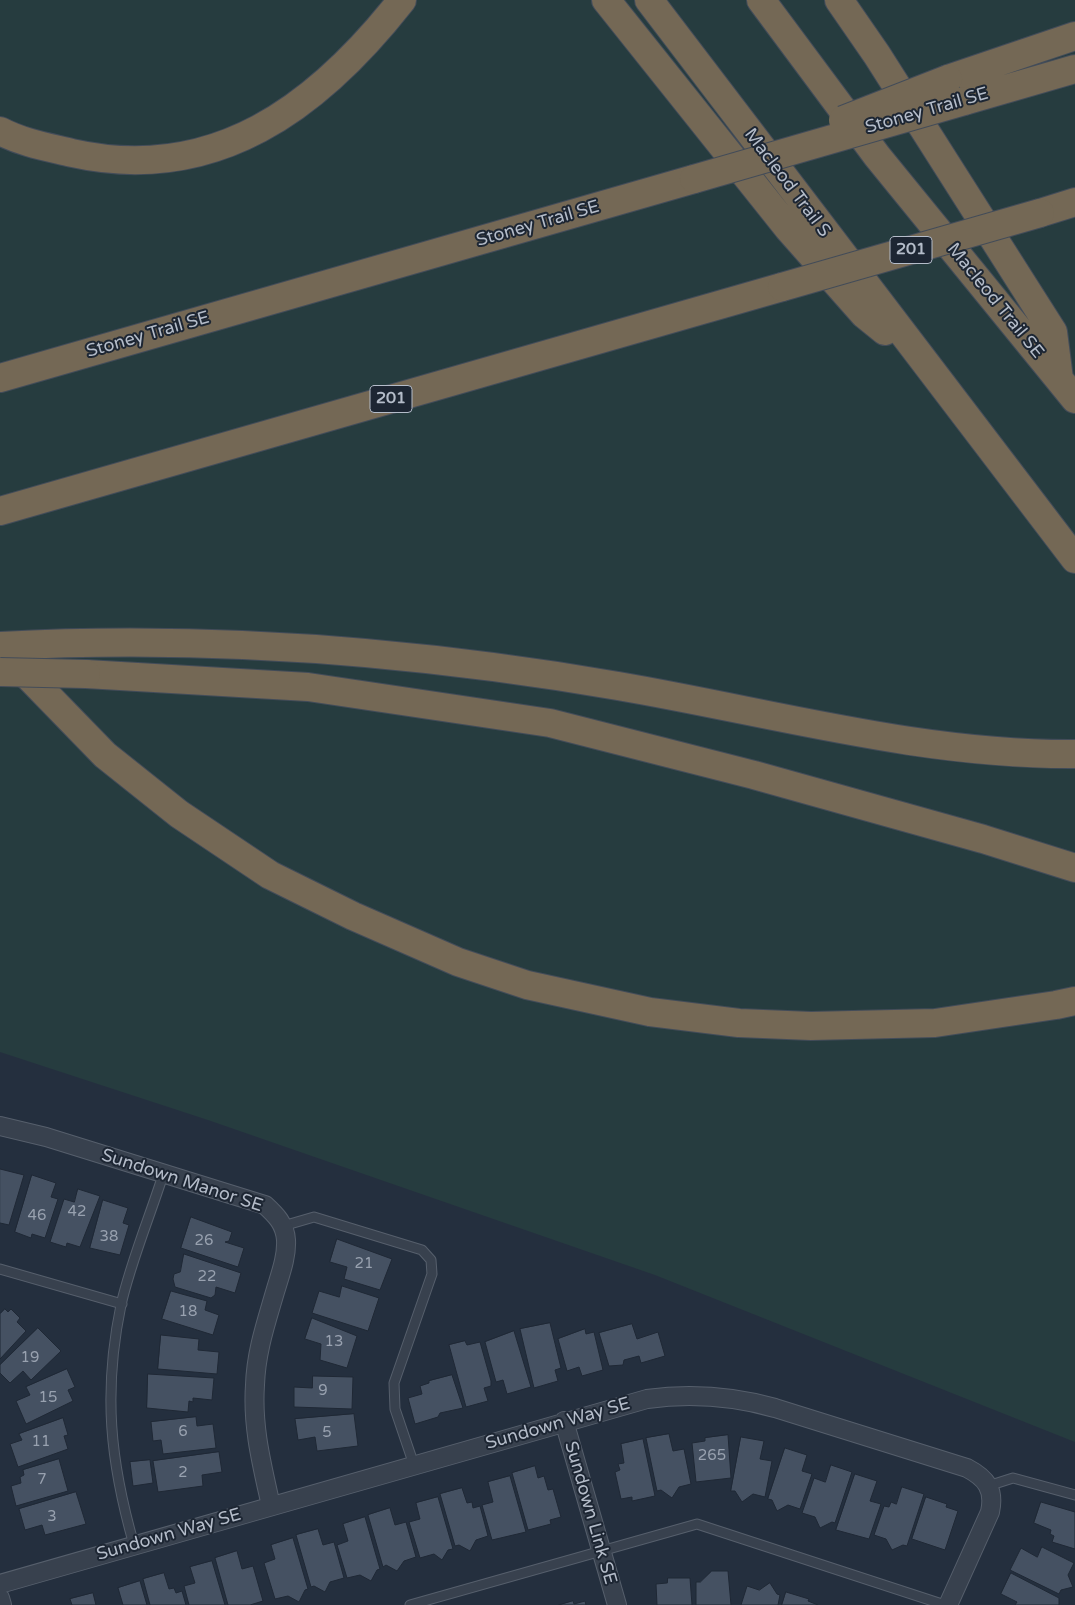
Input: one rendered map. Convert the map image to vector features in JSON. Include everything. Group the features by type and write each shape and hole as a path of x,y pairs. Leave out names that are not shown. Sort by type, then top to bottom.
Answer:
{"highway":[{"path":"0,131 18,141 99,159 142,160 188,156 232,143 267,125 303,102 331,78 386,20 402,0"},
{"path":"606,0 788,228 864,314 926,365 1075,559"},
{"name":"Macleod Trail S","path":"649,0 926,365"},
{"name":"Macleod Trail SE","path":"760,0 877,156 1067,389"},
{"path":"839,0 877,55 1053,332 1067,389"},
{"path":"748,163 857,114 948,79 1075,36"},
{"name":"Stoney Trail SE","path":"0,378 1075,69"},
{"name":"201","path":"0,512 1075,202"},
{"path":"0,646 63,643 169,643 262,646 440,660 630,688 897,740 983,751 1075,754"},
{"path":"0,646 105,755 179,814 270,875 353,916 467,965 527,985 650,1012 739,1024 811,1026 935,1023 1056,1006 1075,1000"},
{"path":"0,672 86,674 308,687 550,723 763,777 983,839 1075,868"}],"street":[{"name":"Sundown Manor SE","path":"0,1126 46,1137 163,1175 265,1205 277,1216 283,1226 286,1252 258,1350 255,1385 255,1421 259,1453 271,1506"},
{"name":"Sundown Way SE","path":"0,1584 564,1421 647,1399 671,1396 723,1396 775,1408 967,1468 982,1476 988,1486"},
{"name":"Sundown Link SE","path":"564,1421 617,1605"},
{"path":"947,1605 990,1512 993,1500 988,1486"},
{"path":"0,1598 2,1605"}],"lane":[{"path":"134,1545 120,1498 112,1442 110,1389 122,1304 163,1175"},
{"path":"283,1226 314,1216 422,1250 431,1260 432,1274 394,1383 396,1410 414,1464"},
{"path":"0,1270 122,1304"},
{"path":"988,1486 1013,1478 1075,1495"},
{"path":"410,1605 697,1524 947,1605"}],"green space":[{"path":"0,0 1075,0 1075,1442 655,1275 208,1120 0,1052"}],"building":[{"path":"0,1169 24,1175 9,1225 0,1223"},
{"path":"32,1175 56,1183 51,1197 58,1199 45,1238 32,1234 31,1238 15,1232"},
{"path":"78,1189 100,1196 80,1247 67,1243 66,1247 50,1242 64,1199 74,1202"},
{"path":"103,1200 128,1208 123,1223 129,1225 120,1255 90,1248"},
{"path":"191,1217 232,1232 229,1241 225,1242 244,1248 238,1267 181,1248"},
{"path":"337,1239 392,1259 380,1290 344,1279 347,1267 330,1262"},
{"path":"184,1254 241,1273 235,1293 216,1287 215,1295 211,1298 175,1287 174,1274 180,1272"},
{"path":"342,1286 379,1298 368,1331 312,1313 319,1291 339,1297"},
{"path":"171,1291 207,1301 205,1310 219,1315 213,1335 162,1319"},
{"path":"5,1309 8,1312 11,1309 20,1318 17,1322 26,1331 0,1359 0,1314"},
{"path":"312,1318 357,1336 347,1368 320,1360 321,1344 305,1339"},
{"path":"550,1323 561,1368 555,1370 558,1381 534,1388 520,1329"},
{"path":"632,1324 637,1339 658,1332 665,1356 641,1363 639,1356 624,1360 623,1365 609,1366 599,1333"},
{"path":"38,1328 61,1351 31,1380 23,1371 10,1383 0,1373 0,1365"},
{"path":"585,1329 586,1334 594,1332 603,1370 582,1376 579,1367 567,1371 558,1339"},
{"path":"514,1331 531,1387 507,1394 503,1380 496,1382 485,1342"},
{"path":"161,1335 199,1339 198,1350 219,1352 217,1374 158,1369"},
{"path":"465,1341 467,1345 480,1342 491,1381 491,1386 484,1388 488,1401 466,1407 449,1345"},
{"path":"67,1369 75,1387 68,1390 73,1401 26,1424 16,1401 30,1395 26,1387"},
{"path":"148,1374 214,1378 212,1400 193,1398 193,1402 189,1401 188,1412 147,1408"},
{"path":"452,1375 463,1408 440,1413 438,1417 415,1424 408,1398 422,1394 420,1386 429,1383 429,1381"},
{"path":"313,1376 353,1377 352,1409 294,1407 294,1387 312,1388"},
{"path":"354,1414 358,1446 317,1451 315,1437 298,1440 295,1419"},
{"path":"196,1417 197,1426 213,1424 216,1448 163,1454 161,1440 153,1441 151,1422"},
{"path":"63,1418 68,1435 64,1436 68,1449 18,1467 10,1444 22,1440 19,1434"},
{"path":"669,1434 673,1451 684,1449 691,1484 679,1487 672,1498 661,1490 657,1491 646,1438"},
{"path":"728,1435 731,1478 696,1482 692,1443 705,1441 705,1438"},
{"path":"741,1437 764,1441 760,1459 772,1461 765,1497 753,1494 742,1502 735,1491 731,1491"},
{"path":"643,1439 655,1496 632,1501 632,1497 621,1499 615,1472 620,1470 618,1464 624,1463 621,1444"},
{"path":"785,1448 807,1455 802,1471 812,1474 800,1509 788,1505 777,1511 772,1500 768,1499"},
{"path":"219,1452 222,1472 202,1475 203,1486 158,1492 153,1461"},
{"path":"59,1459 68,1491 16,1506 11,1486 21,1483 20,1477 24,1475 23,1470"},
{"path":"150,1460 153,1483 133,1486 130,1462"},
{"path":"831,1465 852,1472 835,1523 832,1522 820,1528 815,1517 802,1513 814,1478 825,1482"},
{"path":"535,1466 538,1478 544,1476 548,1490 553,1489 561,1517 550,1520 551,1524 528,1530 512,1473"},
{"path":"855,1474 877,1481 870,1501 881,1504 869,1539 836,1530"},
{"path":"510,1476 526,1532 492,1540 482,1505 493,1502 488,1482"},
{"path":"902,1487 924,1494 907,1546 903,1545 892,1550 886,1539 874,1535 884,1506 889,1507 891,1502 896,1504"},
{"path":"462,1488 467,1503 472,1502 473,1508 480,1506 488,1536 476,1540 470,1551 459,1545 455,1546 440,1494"},
{"path":"76,1492 86,1524 45,1535 42,1525 25,1530 19,1509"},
{"path":"438,1497 453,1549 448,1550 442,1560 434,1554 420,1558 409,1522 420,1519 416,1503"},
{"path":"926,1497 947,1504 946,1507 958,1511 945,1550 912,1539"},
{"path":"1041,1502 1075,1512 1075,1549 1052,1542 1054,1536 1050,1534 1051,1530 1034,1523"},
{"path":"390,1508 395,1525 406,1522 416,1557 404,1561 397,1571 386,1565 383,1567 368,1515"},
{"path":"365,1517 380,1569 377,1570 371,1581 360,1575 347,1578 337,1545 348,1541 343,1524"},
{"path":"318,1529 323,1545 334,1542 344,1578 330,1582 325,1592 314,1586 311,1587 296,1535"},
{"path":"293,1538 308,1589 305,1590 299,1602 288,1596 275,1599 264,1563 275,1559 271,1545"},
{"path":"1042,1547 1074,1563 1068,1575 1073,1587 1061,1590 1059,1594 1010,1570 1021,1548 1037,1557"},
{"path":"237,1551 242,1569 253,1566 263,1601 250,1605 228,1605 215,1558"},
{"path":"212,1561 225,1605 189,1605 184,1586 195,1583 190,1567"},
{"path":"712,1571 728,1571 731,1605 696,1605 696,1582 700,1582"},
{"path":"164,1573 169,1589 174,1588 176,1593 182,1591 186,1605 150,1605 143,1579"},
{"path":"1011,1573 1059,1598 1059,1605 1015,1605 1017,1602 1001,1594"},
{"path":"668,1578 690,1578 692,1605 657,1605 656,1584 667,1583"},
{"path":"140,1581 147,1605 123,1605 118,1588"},
{"path":"770,1583 777,1594 780,1595 778,1605 741,1605 747,1586 759,1590"},
{"path":"786,1592 809,1599 808,1601 818,1605 782,1605"},
{"path":"93,1593 96,1605 72,1605 70,1599"},
{"path":"573,1601 574,1604 585,1601 586,1605 559,1605"}]}
